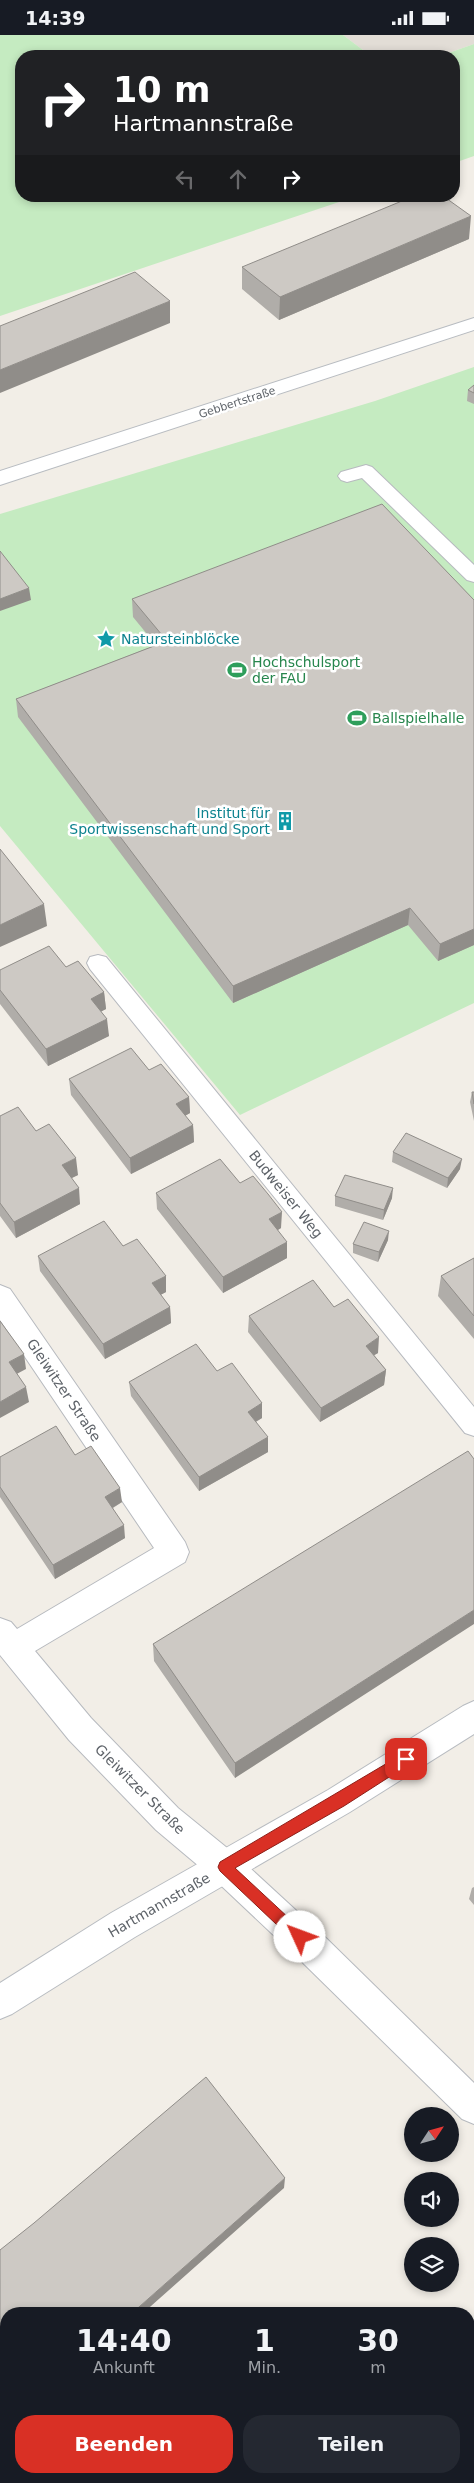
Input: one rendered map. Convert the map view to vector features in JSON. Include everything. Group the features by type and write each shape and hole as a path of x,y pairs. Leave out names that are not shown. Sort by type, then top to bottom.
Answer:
{"street":[{"name":"Gebbertstraße","path":"0,478 474,324"},
{"name":"Gleiwitzer Straße","path":"0,1297 174,1552 6,1640 80,1729 167,1819 224,1867 474,2107"},
{"name":"Hartmannstraße","path":"0,2002 123,1925 339,1801 474,1716"}],"lane":[{"path":"347,476 366,471 474,576"},
{"name":"Budweiser Weg","path":"98,963 474,1425"}],"shaded area":[{"path":"343,35 474,35 474,44 457,50 363,50"}],"green space":[{"path":"0,35 343,35 363,50 15,50 15,202 339,202 0,316"},
{"path":"474,44 474,156 460,161 460,50 457,50"},
{"name":"Hochschulsport der FAU","path":"474,367 474,1003 240,1115 0,826 0,514 375,401"}],"building":[{"path":"399,202 451,202 471,216 280,297 242,267"},
{"path":"135,272 170,301 0,370 0,326"},
{"path":"474,385 474,393 468,390"},
{"name":"Institut für Sportwissenschaft und Sport","path":"382,504 474,600 474,929 440,944 410,908 233,986 16,699 167,641 132,599"},
{"path":"0,551 29,588 0,599"},
{"path":"0,849 44,904 0,925"},
{"path":"49,946 66,967 78,961 104,992 91,999 107,1019 46,1049 0,990 0,970"},
{"path":"131,1048 149,1070 161,1064 189,1097 176,1104 193,1125 130,1158 69,1079"},
{"path":"18,1107 36,1131 49,1124 76,1158 62,1165 79,1188 14,1222 0,1203 0,1116"},
{"path":"406,1133 462,1159 448,1178 393,1152"},
{"path":"220,1159 240,1183 253,1176 268,1194 282,1212 269,1219 287,1242 223,1277 156,1193"},
{"path":"345,1175 393,1188 384,1210 335,1196"},
{"path":"104,1221 123,1246 137,1239 166,1276 152,1283 170,1307 103,1344 38,1256"},
{"path":"364,1222 389,1231 379,1252 353,1244"},
{"path":"474,1258 474,1316 441,1276"},
{"path":"313,1280 334,1307 348,1299 379,1337 366,1346 386,1370 321,1408 249,1316"},
{"path":"0,1321 24,1354 9,1362 26,1387 0,1402"},
{"path":"196,1344 217,1371 232,1363 262,1403 248,1412 268,1437 199,1477 129,1382"},
{"path":"56,1426 75,1455 91,1446 120,1488 105,1497 124,1525 53,1565 0,1487 0,1457"},
{"path":"468,1451 474,1459 474,1610 235,1763 153,1644"},
{"path":"206,2077 285,2178 139,2307 0,2307 0,2250"}],"place":[{"name":"Natursteinblöcke","path":"106,639"},
{"name":"Hochschulsport der FAU","path":"237,670"},
{"name":"Ballspielhalle","path":"357,718"},
{"name":"Institut für Sportwissenschaft und Sport","path":"285,821"}],"route":[{"path":"300,1937 224,1867 339,1801 406,1759"}]}
